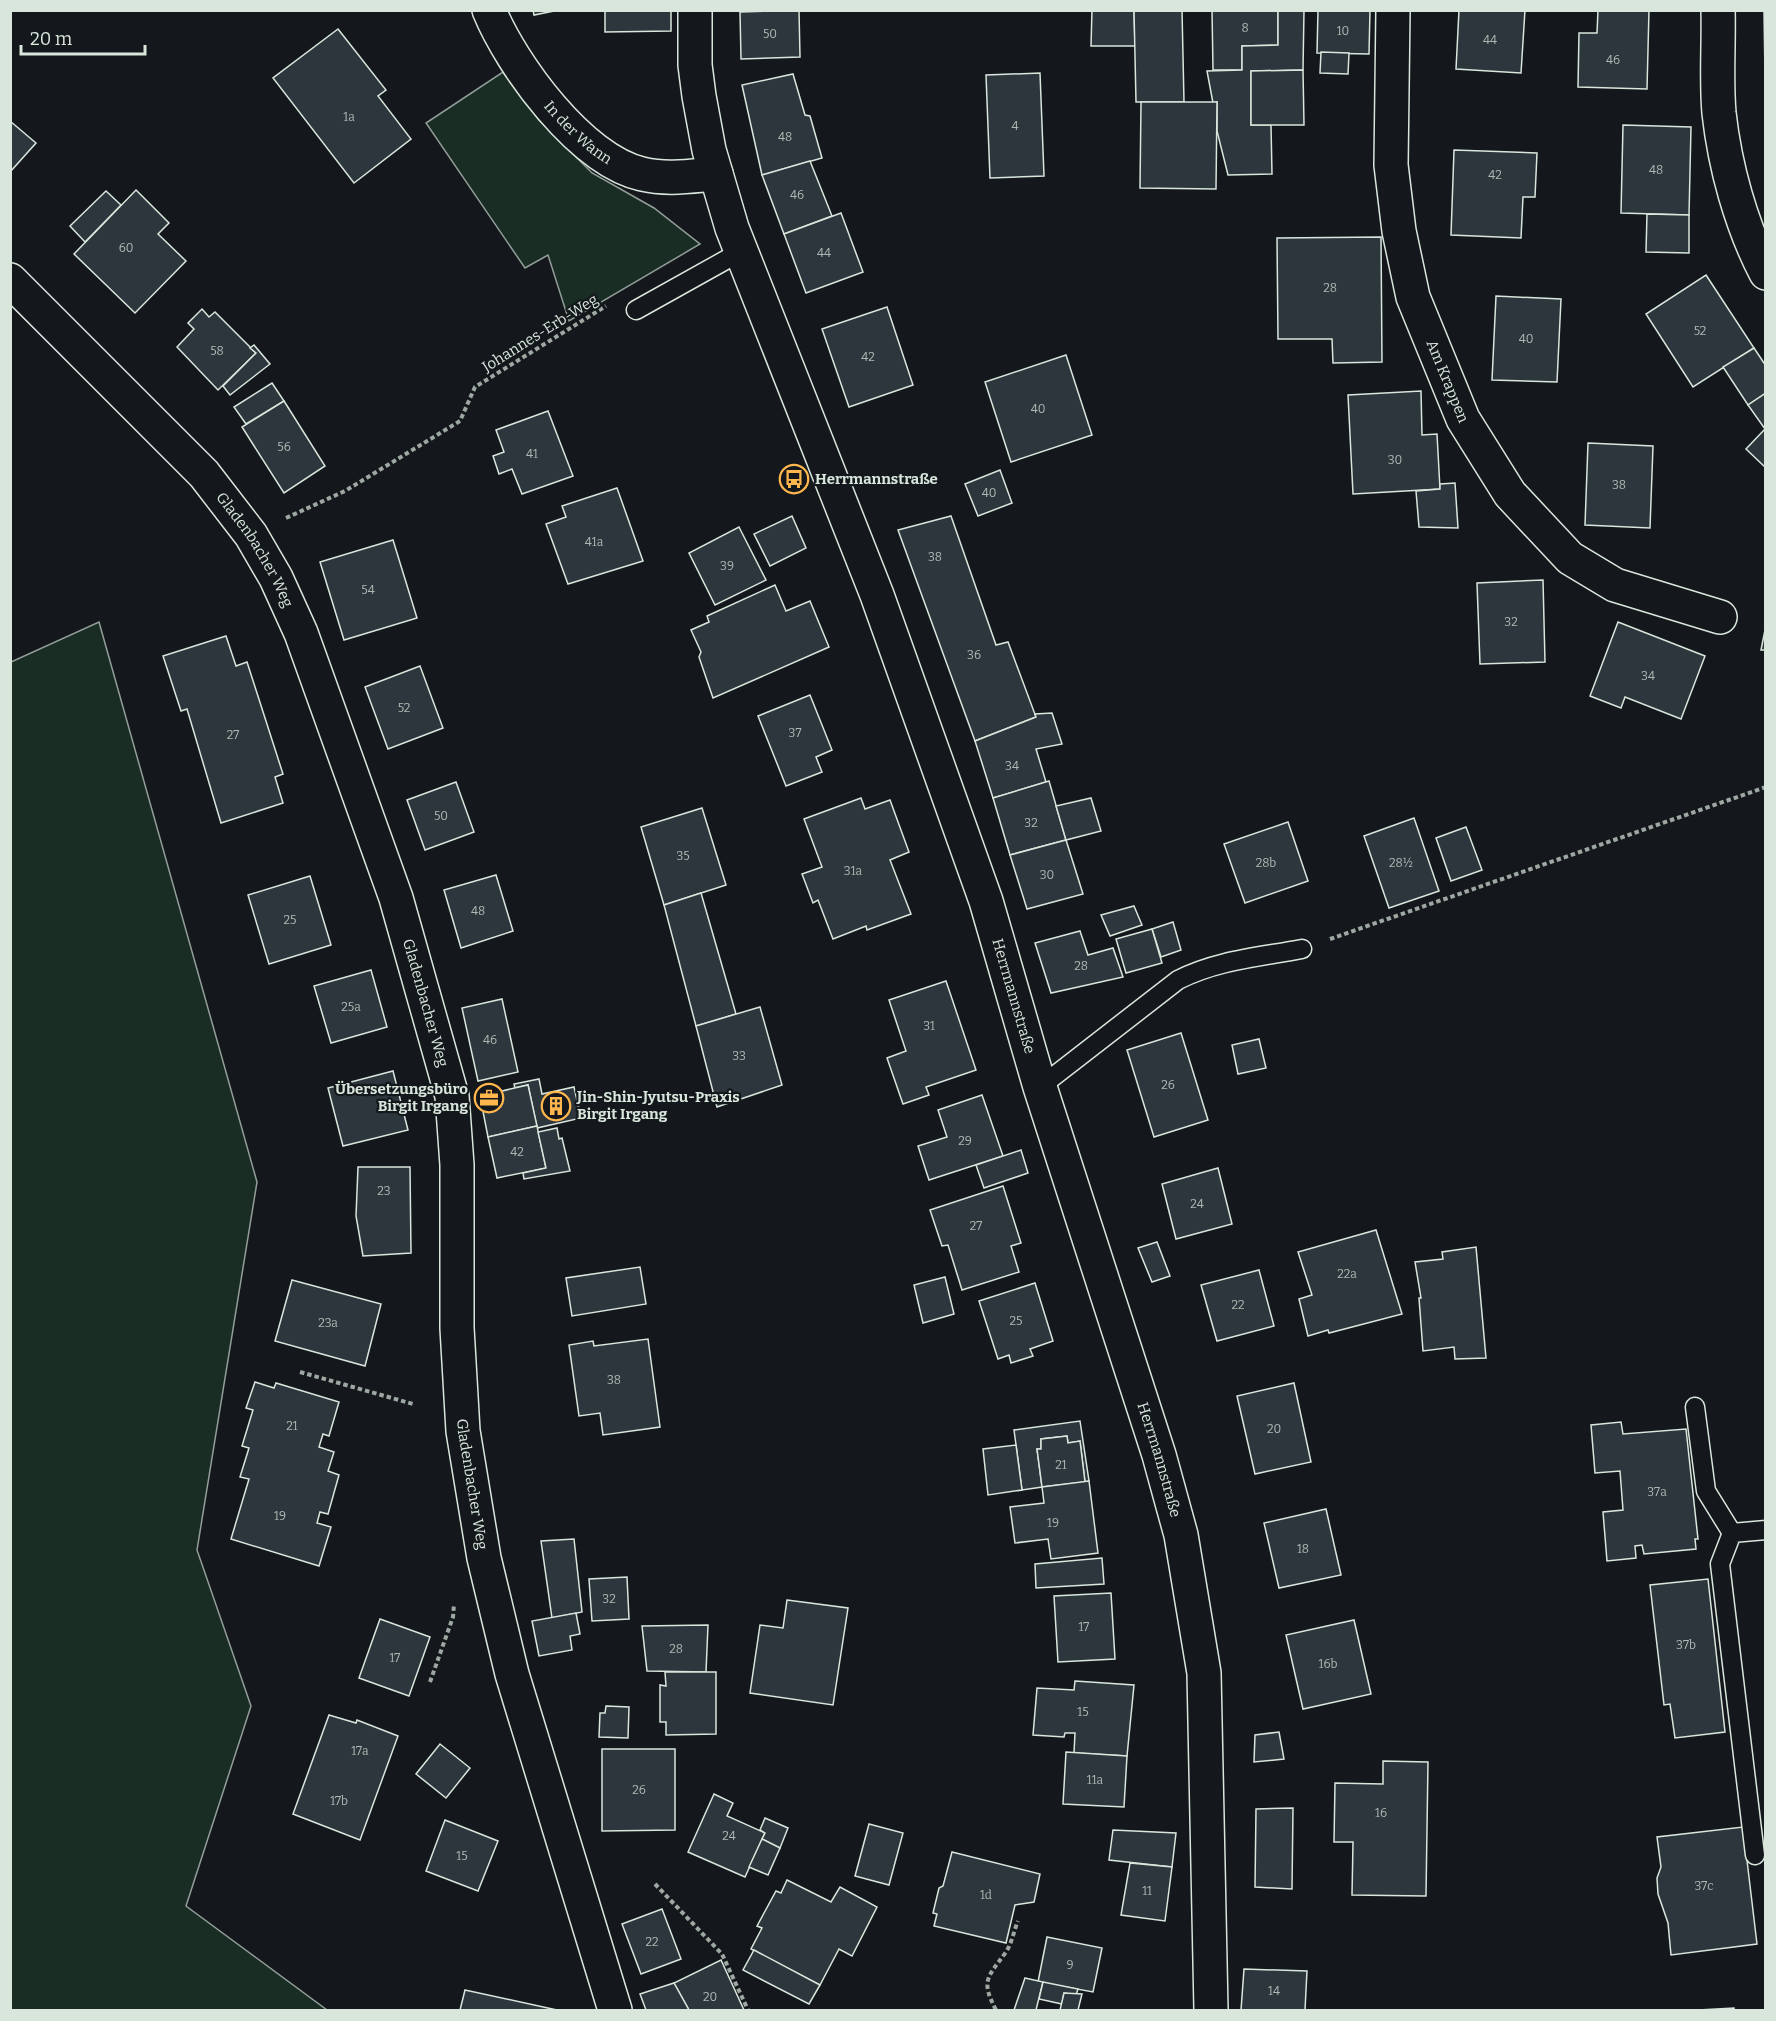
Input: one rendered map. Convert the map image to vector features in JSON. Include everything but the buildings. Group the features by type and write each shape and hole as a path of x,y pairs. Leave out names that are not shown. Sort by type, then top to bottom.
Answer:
{"street":[{"name":"In der Wann","path":"489,10 501,37 524,74 564,122 614,164 641,174 665,178 716,174"},
{"name":"Herrmannstraße","path":"695,10 695,65 699,96 716,174 740,252 909,679 986,901 1040,1087 1159,1455 1181,1535 1204,1673 1212,2010"},
{"name":"Am Krappen","path":"1393,10 1391,165 1399,231 1413,297 1462,419 1510,494 1570,558 1616,585 1720,616"},
{"path":"1718,10 1719,112 1731,180 1756,254 1766,273"},
{"name":"Gladenbacher Weg","path":"10,280 204,474 250,535 276,578 301,633 396,898 452,1096 458,1165 457,1328 463,1431 484,1558 512,1674 615,2010"}],"lane":[{"path":"636,310 740,252"},
{"path":"1040,1087 1178,980 1198,970 1219,964 1302,949"},
{"path":"1695,1407 1706,1491 1732,1533"},
{"path":"1732,1533 1766,1530"},
{"path":"1732,1533 1720,1564 1755,1855"}],"path":[{"name":"Johannes-Erb-Weg","path":"313,505 345,491 460,421 475,387 613,302"},
{"path":"1302,949 1766,787"},
{"path":"300,1372 413,1404"},
{"path":"655,1884 722,1954 748,2010"},
{"path":"996,2010 988,1996 988,1977 1008,1950 1018,1920"}],"green space":[{"path":"503,72 539,120 592,173 654,208 700,244 569,321 548,255 525,268 426,123"},
{"path":"99,622 257,1182 197,1550 251,1706 186,1906 327,2010 11,2010 11,662"}],"place":[{"name":"Herrmannstraße","path":"794,479"},
{"name":"Übersetzungsbüro Birgit Irgang","path":"489,1098"},
{"name":"Jin-Shin-Jyutsu-Praxis Birgit Irgang","path":"556,1106"}]}
